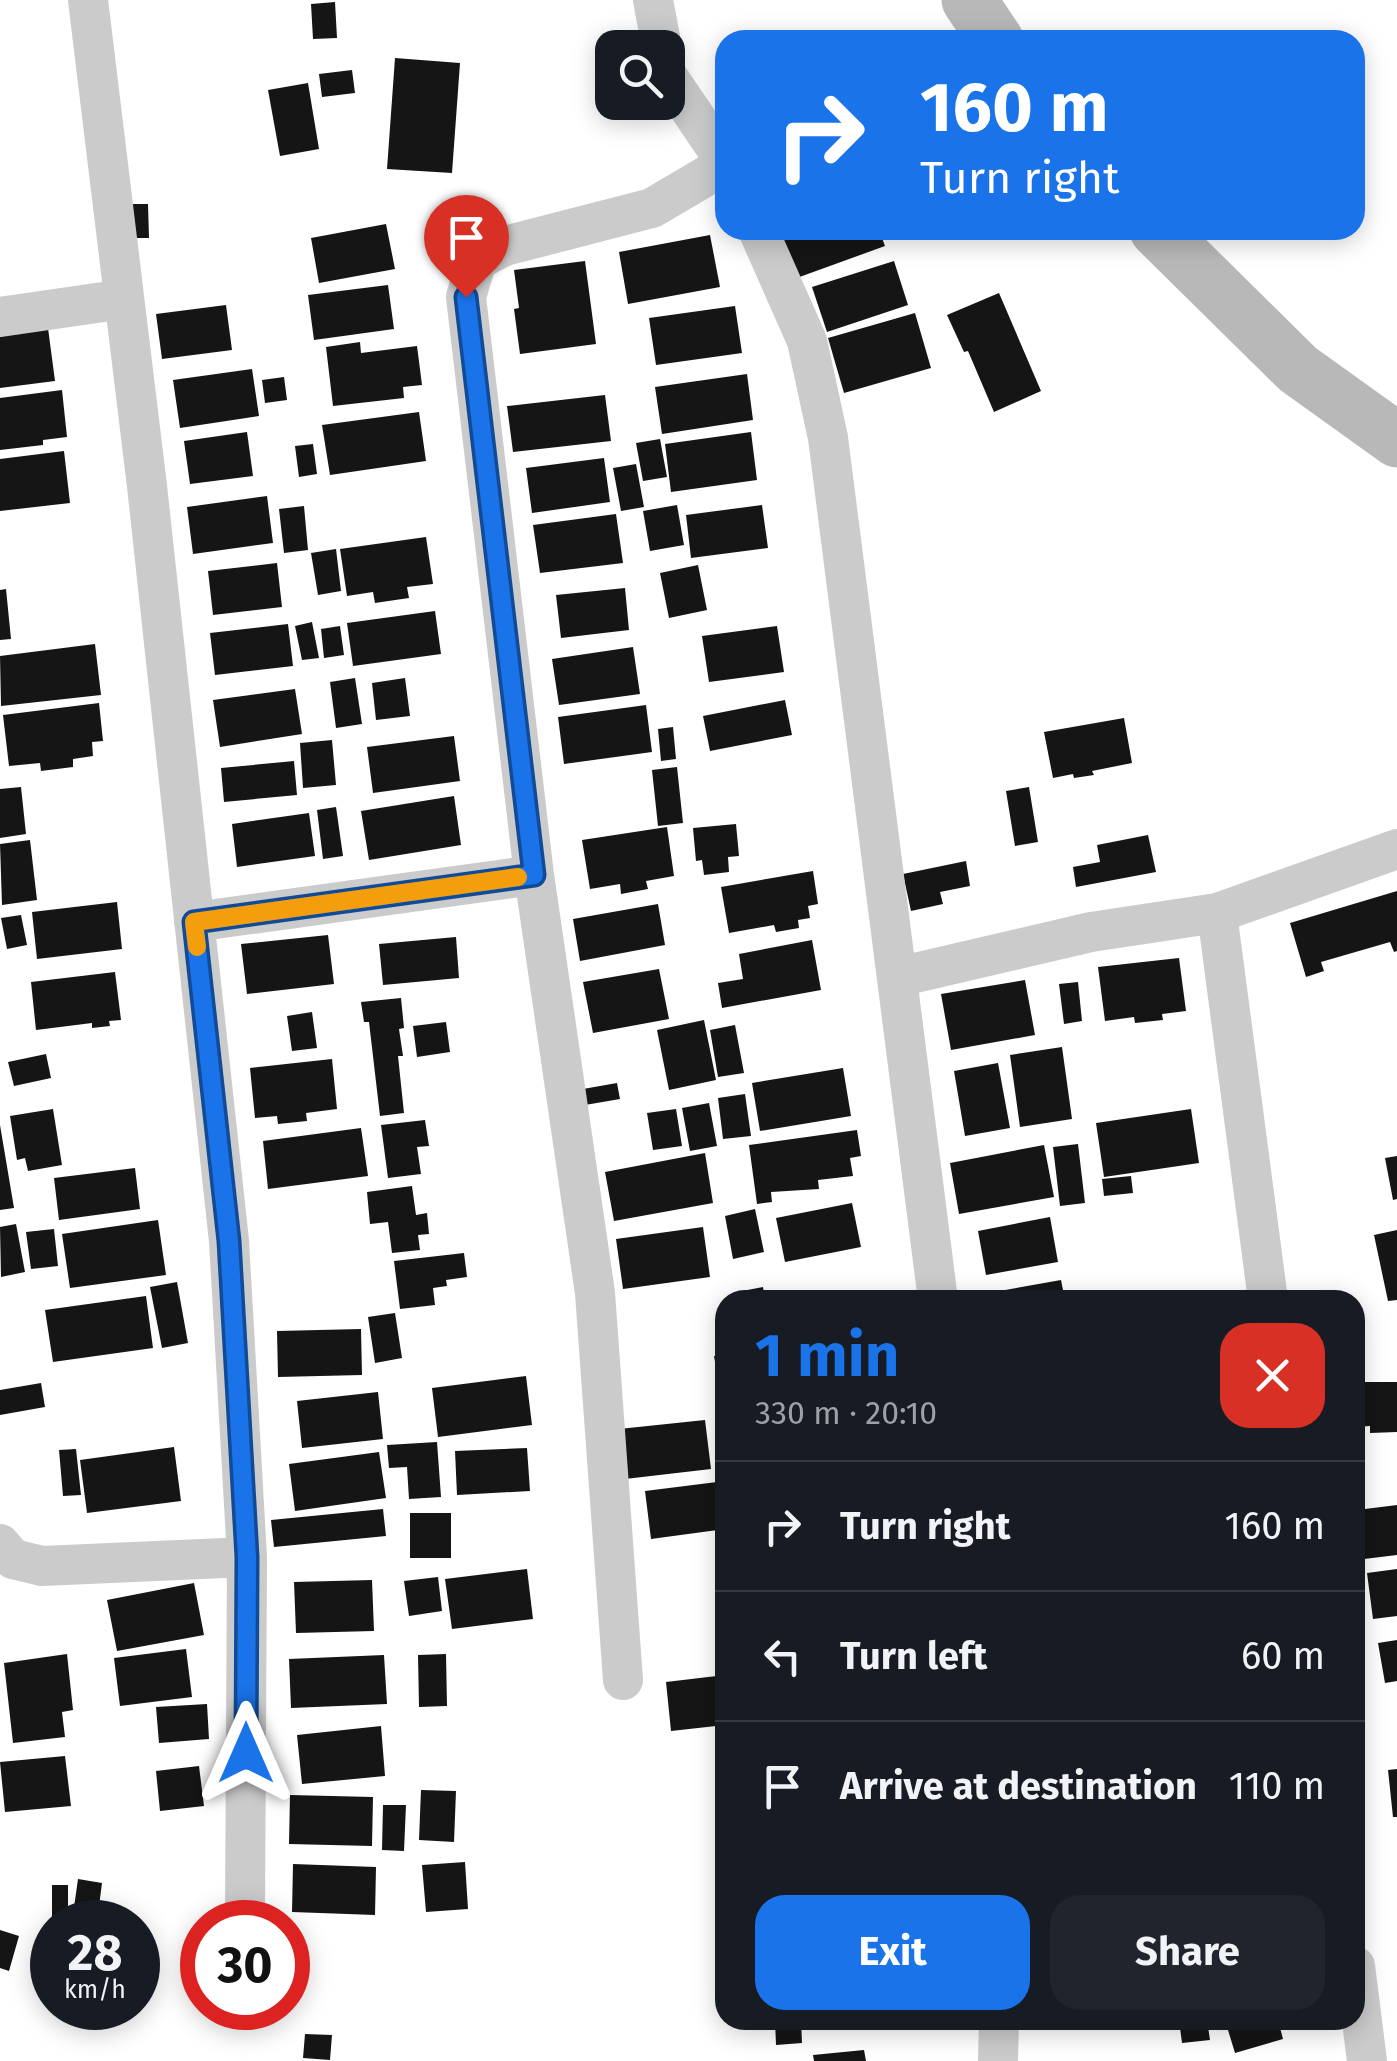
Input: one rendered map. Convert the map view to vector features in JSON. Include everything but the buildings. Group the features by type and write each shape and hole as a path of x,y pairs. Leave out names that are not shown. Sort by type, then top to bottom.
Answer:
{"main road":[{"path":"969,0 989,30"},
{"path":"1168,240 1298,370 1397,440"}],"street":[{"path":"88,0 229,1241 247,1557 245,1900"},
{"path":"653,0 659,30"},
{"path":"685,103 715,148"},
{"path":"622,1680 595,1293 534,875 466,297 477,260 505,246 652,208 715,169"},
{"path":"762,240 807,341 828,438 937,1290"},
{"path":"0,317 124,299"},
{"path":"898,977 1091,932 1217,913 1324,878 1397,848"},
{"path":"194,922 534,875"},
{"path":"1217,913 1267,1290"},
{"path":"0,1544 13,1559 42,1566 247,1557"},
{"path":"998,2061 999,2030"},
{"path":"1362,2030 1366,2061"}],"slow traffic":[{"path":"197,947 194,922 518,877"}],"route":[{"path":"246,1753 247,1557 229,1241 194,922 534,875 466,297"}]}
